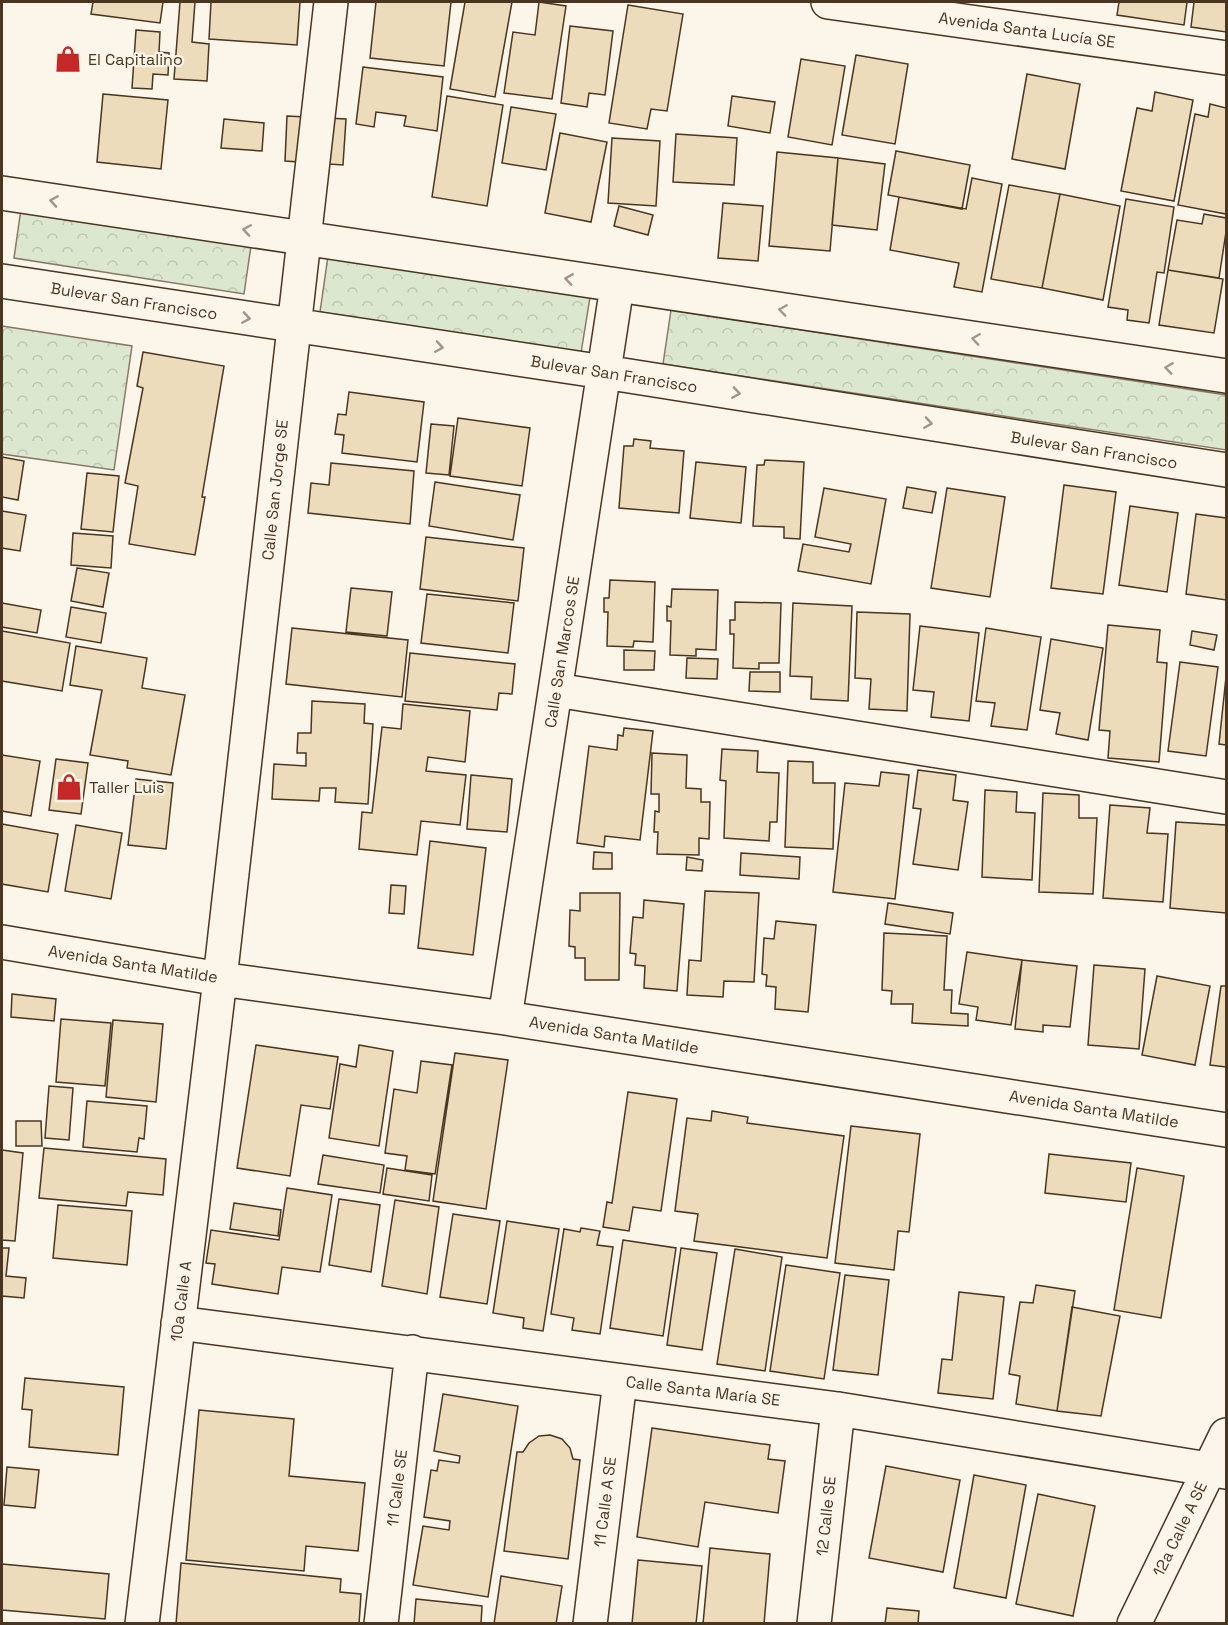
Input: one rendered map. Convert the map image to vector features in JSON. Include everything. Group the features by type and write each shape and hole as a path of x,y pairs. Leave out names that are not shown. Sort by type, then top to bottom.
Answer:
{"street":[{"name":"Calle San Jorge SE","path":"220,979 331,2"},
{"name":"Avenida Santa Lucía SE","path":"828,2 1227,58"},
{"path":"2,193 1227,376"},
{"name":"Bulevar San Francisco","path":"2,281 604,372 1227,470"},
{"name":"Calle San Marcos SE","path":"505,1018 617,286"},
{"path":"556,690 1227,797"},
{"name":"Avenida Santa Matilde","path":"2,942 220,979 505,1018 1227,1130"},
{"name":"10a Calle A","path":"142,1623 220,979"},
{"name":"Calle Santa María SE","path":"178,1323 838,1409 1218,1471"},
{"name":"11 Calle SE","path":"381,1623 412,1352"},
{"name":"11 Calle A SE","path":"590,1623 620,1381"},
{"name":"12 Calle SE","path":"814,1623 838,1409"},
{"name":"12a Calle A SE","path":"1134,1623 1218,1471 1227,1434"}],"green space":[{"path":"21,209 251,246 244,294 14,258"},
{"path":"328,256 590,297 581,353 320,312"},
{"path":"671,310 1226,395 1226,450 663,364"},
{"path":"2,326 132,346 114,470 2,454"}],"building":[{"path":"93,2 163,2 160,23 91,14"},
{"path":"180,2 195,2 192,42 209,44 207,81 174,79"},
{"path":"211,2 300,2 297,45 209,39"},
{"path":"376,2 451,2 444,66 370,58"},
{"path":"465,2 512,2 495,97 450,89"},
{"path":"539,2 566,6 552,99 504,93 513,32 535,35"},
{"path":"1119,2 1187,2 1184,25 1117,15"},
{"path":"1194,2 1226,2 1226,32 1191,27"},
{"path":"628,5 683,14 667,111 651,109 647,129 609,123"},
{"path":"570,26 613,31 605,95 589,93 587,107 561,103"},
{"path":"136,30 160,32 159,52 169,53 168,75 153,74 152,89 132,88"},
{"path":"856,55 908,64 895,144 842,135"},
{"path":"801,59 845,66 832,145 788,137"},
{"path":"363,67 443,77 437,131 404,126 406,116 376,112 374,127 356,124"},
{"path":"1027,74 1080,84 1065,169 1012,159"},
{"path":"1155,92 1193,100 1174,201 1121,191 1137,108 1152,111"},
{"path":"103,94 168,100 161,169 97,162"},
{"path":"447,96 503,105 487,206 432,197"},
{"path":"732,96 775,102 770,133 728,126"},
{"path":"1210,104 1226,108 1226,214 1178,205 1195,114 1208,117"},
{"path":"511,107 556,114 546,170 502,163"},
{"path":"287,116 346,119 343,165 285,161"},
{"path":"224,119 264,123 262,151 221,148"},
{"path":"560,133 607,142 591,222 545,213"},
{"path":"676,134 737,138 734,185 673,182"},
{"path":"612,138 660,141 656,206 608,203"},
{"path":"896,151 970,165 962,209 888,195"},
{"path":"777,152 838,158 830,251 769,246"},
{"path":"838,158 885,164 877,230 832,225"},
{"path":"972,178 1002,184 982,292 954,287 959,263 890,250 899,197 966,209"},
{"path":"1009,185 1060,194 1042,288 991,279"},
{"path":"1060,194 1120,206 1103,300 1042,288"},
{"path":"1126,199 1174,207 1164,273 1157,272 1149,323 1127,320 1128,310 1108,307"},
{"path":"723,203 763,206 758,261 718,258"},
{"path":"619,206 653,215 648,235 614,226"},
{"path":"1204,214 1226,218 1219,278 1168,270 1177,220 1202,224"},
{"path":"1168,270 1223,279 1214,333 1159,325"},
{"path":"143,352 224,366 202,497 205,497 195,555 129,544 138,486 125,483 143,388 137,386"},
{"path":"349,392 424,402 417,462 342,453 344,435 335,434 338,414 346,415"},
{"path":"458,418 530,428 522,486 450,476"},
{"path":"431,424 454,426 449,475 426,473"},
{"path":"634,439 651,441 650,448 684,451 679,513 619,508 624,446 633,446"},
{"path":"2,457 24,461 18,500 2,497"},
{"path":"765,460 804,462 800,539 784,538 784,527 753,526 757,465 764,465"},
{"path":"696,462 746,467 741,523 690,518"},
{"path":"331,463 414,471 410,524 308,513 311,483 329,485"},
{"path":"87,473 119,476 113,532 81,529"},
{"path":"435,482 520,495 513,540 429,526"},
{"path":"1064,485 1116,492 1103,594 1051,588"},
{"path":"907,487 936,492 932,513 903,508"},
{"path":"824,488 886,499 871,584 798,571 803,544 849,552 851,544 815,537"},
{"path":"947,488 1005,497 990,597 931,588"},
{"path":"1130,506 1178,513 1167,592 1119,585"},
{"path":"2,511 26,515 20,551 2,548"},
{"path":"1196,514 1226,518 1226,600 1186,594"},
{"path":"73,533 113,536 111,568 71,565"},
{"path":"426,537 524,548 518,601 420,589"},
{"path":"77,568 109,573 103,607 71,601"},
{"path":"610,580 655,582 653,642 634,641 633,647 607,646 608,612 604,612 604,598 609,598"},
{"path":"351,588 392,592 387,636 346,632"},
{"path":"672,589 718,590 716,650 696,649 696,656 670,655 671,621 667,621 667,606 671,607"},
{"path":"427,594 514,603 508,653 421,643"},
{"path":"735,602 781,603 779,663 759,663 759,669 733,668 734,634 730,634 730,620 735,620"},
{"path":"2,603 41,610 37,633 2,627"},
{"path":"793,603 852,606 848,701 811,699 812,677 790,676"},
{"path":"71,607 106,613 101,643 66,637"},
{"path":"857,612 910,614 907,711 869,709 871,679 855,678"},
{"path":"1108,625 1160,630 1157,662 1167,663 1159,762 1108,758 1110,731 1099,730"},
{"path":"920,626 979,633 969,721 931,717 934,692 913,690"},
{"path":"292,628 408,640 402,697 286,684"},
{"path":"986,628 1041,637 1027,730 991,726 995,703 976,701"},
{"path":"2,631 70,643 62,691 2,681"},
{"path":"1192,631 1217,635 1214,650 1190,645"},
{"path":"1051,639 1103,648 1088,740 1056,734 1060,713 1040,710"},
{"path":"76,646 147,658 142,688 185,695 171,775 127,768 128,761 90,755 102,690 70,685"},
{"path":"624,650 655,651 654,670 624,670"},
{"path":"410,653 515,664 512,694 499,693 497,710 405,701"},
{"path":"687,658 718,659 717,679 686,678"},
{"path":"1180,662 1218,667 1206,756 1168,751"},
{"path":"750,672 780,672 780,692 749,691"},
{"path":"1226,677 1226,745 1219,744"},
{"path":"312,701 365,704 364,723 373,724 368,804 335,802 336,788 320,788 319,801 272,799 274,764 306,766 306,753 297,753 298,733 311,733"},
{"path":"403,704 470,711 465,762 428,757 426,771 466,775 460,825 421,821 417,855 359,849 362,812 372,813 382,727 401,729"},
{"path":"624,728 653,731 640,840 605,836 604,847 577,843 589,746 617,750 618,735 623,736"},
{"path":"722,749 758,751 757,772 779,773 777,822 770,822 769,841 724,838 726,781 720,780"},
{"path":"652,753 687,755 686,788 701,789 701,802 710,802 709,839 699,838 699,855 657,854 658,832 654,832 655,811 659,812 659,794 651,794"},
{"path":"2,755 40,761 31,816 2,811"},
{"name":"Taller Luis","path":"56,759 88,763 81,814 49,810"},
{"path":"788,761 813,762 813,783 835,783 833,849 785,847"},
{"path":"918,770 956,775 953,800 968,802 958,870 913,864 921,809 913,808"},
{"path":"881,772 909,775 895,899 833,892 845,783 879,786"},
{"path":"471,775 512,779 507,832 467,829"},
{"path":"136,779 173,783 166,849 128,845"},
{"path":"985,790 1017,792 1016,812 1035,813 1032,880 982,877"},
{"path":"1043,793 1079,795 1079,818 1097,818 1093,894 1039,892"},
{"path":"1110,805 1150,808 1147,833 1168,834 1163,902 1103,898"},
{"path":"1176,822 1226,825 1226,913 1170,908"},
{"path":"2,824 58,834 48,892 2,884"},
{"path":"76,825 122,833 111,899 65,891"},
{"path":"430,841 486,848 473,955 418,948"},
{"path":"594,852 612,853 612,869 593,869"},
{"path":"741,853 800,857 799,879 740,875"},
{"path":"687,857 703,860 702,871 686,870"},
{"path":"391,885 406,886 404,914 389,913"},
{"path":"705,891 759,893 754,982 724,981 723,997 687,995 689,960 701,961"},
{"path":"580,893 620,893 619,980 585,980 585,958 575,958 575,947 569,946 570,910 580,911"},
{"path":"644,900 684,904 677,991 644,988 645,966 635,965 636,954 630,953 633,917 643,918"},
{"path":"888,903 953,913 950,934 885,924"},
{"path":"776,921 816,925 808,1012 775,1009 776,987 766,986 767,975 762,974 764,938 774,939"},
{"path":"884,933 947,936 944,990 952,990 951,1013 968,1014 968,1026 912,1023 913,1004 891,1004 892,991 882,990"},
{"path":"967,952 1022,960 1011,1025 976,1020 978,1007 959,1004"},
{"path":"1022,960 1077,966 1070,1027 1043,1025 1043,1032 1015,1029"},
{"path":"1094,965 1145,969 1139,1049 1088,1045"},
{"path":"1157,976 1210,986 1195,1065 1142,1055"},
{"path":"1221,986 1226,986 1226,1067 1210,1065"},
{"path":"12,994 56,999 54,1021 11,1017"},
{"path":"61,1019 111,1023 105,1086 56,1082"},
{"path":"113,1020 163,1024 156,1102 106,1097"},
{"path":"256,1045 338,1057 330,1109 301,1105 290,1176 237,1168"},
{"path":"359,1045 393,1051 379,1146 329,1138 340,1064 356,1067"},
{"path":"455,1053 508,1060 486,1209 433,1201"},
{"path":"421,1061 452,1065 435,1174 405,1170 407,1156 385,1153 394,1089 417,1093"},
{"path":"49,1086 73,1088 69,1140 45,1138"},
{"path":"628,1092 677,1099 661,1211 633,1207 629,1231 603,1227 607,1202 612,1203"},
{"path":"87,1101 147,1106 144,1139 139,1138 137,1152 83,1147"},
{"path":"712,1111 748,1117 747,1123 844,1136 827,1258 694,1241 698,1214 675,1211 687,1118 711,1121"},
{"path":"16,1121 41,1121 42,1146 16,1146"},
{"path":"851,1126 920,1134 909,1232 898,1231 894,1270 835,1263"},
{"path":"44,1148 166,1159 163,1195 128,1192 126,1206 39,1198"},
{"path":"2,1150 23,1153 15,1241 2,1240"},
{"path":"1049,1154 1131,1163 1126,1202 1045,1193"},
{"path":"323,1155 384,1165 380,1193 318,1184"},
{"path":"387,1168 432,1175 429,1201 383,1194"},
{"path":"1137,1168 1184,1176 1161,1318 1114,1310"},
{"path":"287,1188 332,1195 320,1272 282,1267 278,1294 212,1284 215,1264 206,1263 211,1230 279,1240"},
{"path":"339,1199 380,1205 371,1272 329,1265"},
{"path":"395,1200 439,1207 427,1294 382,1286"},
{"path":"234,1203 281,1210 278,1236 230,1229"},
{"path":"58,1205 132,1211 127,1265 53,1258"},
{"path":"453,1214 500,1221 487,1304 440,1297"},
{"path":"507,1221 559,1229 543,1331 523,1328 524,1318 493,1313"},
{"path":"581,1228 600,1231 597,1245 613,1247 600,1334 572,1330 574,1318 551,1314 564,1229 580,1232"},
{"path":"623,1240 676,1248 663,1336 610,1328"},
{"path":"2,1248 9,1248 6,1276 26,1278 24,1298 2,1296"},
{"path":"681,1248 717,1253 702,1350 667,1345"},
{"path":"735,1249 782,1257 765,1371 717,1364"},
{"path":"786,1265 840,1273 824,1379 770,1371"},
{"path":"845,1275 889,1280 878,1375 833,1370"},
{"path":"1036,1285 1075,1291 1057,1411 1016,1404 1020,1376 1009,1374 1020,1302 1033,1303"},
{"path":"959,1292 1004,1297 993,1399 938,1393 942,1359 952,1360"},
{"path":"1072,1307 1120,1316 1101,1416 1057,1411"},
{"path":"25,1378 124,1387 118,1455 29,1447 32,1410 22,1409"},
{"path":"443,1394 518,1406 488,1597 413,1585 423,1526 449,1530 450,1521 424,1517 431,1470 437,1471 439,1460 459,1463 460,1456 434,1451"},
{"path":"199,1410 294,1419 289,1476 365,1483 358,1551 306,1546 304,1571 186,1560"},
{"path":"652,1428 770,1445 768,1459 785,1461 778,1513 705,1502 698,1547 637,1537"},
{"path":"550,1435 562,1439 570,1448 573,1459 580,1460 568,1559 504,1551 517,1452 523,1452 529,1443 539,1436"},
{"path":"886,1466 960,1480 943,1572 869,1558"},
{"path":"7,1467 39,1470 35,1508 4,1505"},
{"path":"974,1475 1026,1485 1006,1598 954,1588"},
{"path":"1038,1494 1095,1506 1073,1616 1016,1604"},
{"path":"710,1548 770,1554 764,1624 703,1624"},
{"path":"638,1560 702,1566 696,1624 632,1624"},
{"path":"181,1563 341,1579 340,1592 361,1594 359,1624 176,1624"},
{"path":"2,1564 109,1574 105,1619 2,1610"},
{"path":"501,1576 562,1586 556,1624 494,1624"},
{"path":"416,1599 482,1606 481,1624 414,1624"},
{"path":"887,1608 919,1611 918,1624 885,1624"}],"place":[{"name":"El Capitalino","path":"68,59"},
{"name":"Taller Luis","path":"69,787"}]}
